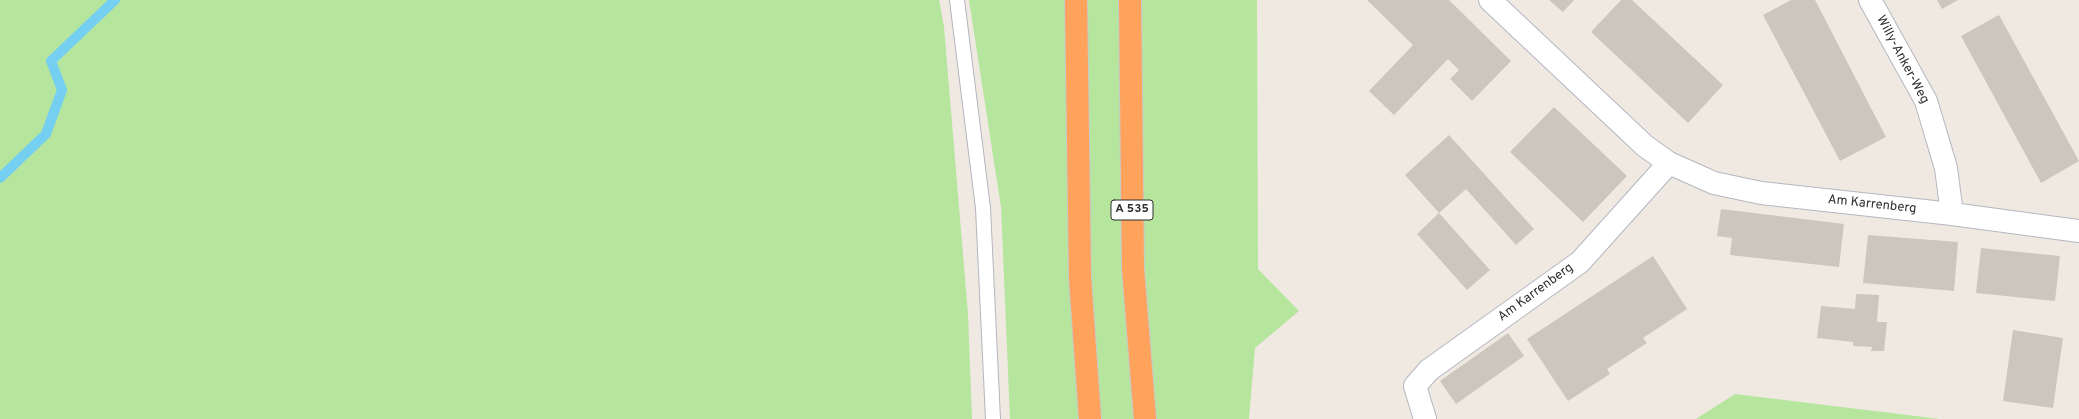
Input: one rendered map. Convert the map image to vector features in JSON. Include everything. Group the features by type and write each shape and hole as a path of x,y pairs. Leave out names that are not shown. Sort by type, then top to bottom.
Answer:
{"highway":[{"path":"1076,0 1080,277 1090,419"},
{"name":"A 535","path":"1130,0 1133,268 1145,419"}],"street":[{"name":"Am Karrenberg","path":"1490,0 1645,146 1669,163 1714,183 1761,193 1952,214 2079,231"},
{"name":"Willy-Anker-Weg","path":"1870,0 1926,101 1946,168 1952,214"},
{"name":"Am Karrenberg","path":"1425,419 1415,386 1429,370 1580,262 1669,163"}],"lane":[{"path":"957,0 983,208 993,419"}],"green space":[{"path":"0,0 939,0 944,27 968,314 972,419 0,419"},
{"path":"969,0 1257,0 1258,269 1299,311 1255,348 1249,419 1010,419 1001,207"},
{"path":"1735,394 1940,419 1696,419"}],"building":[{"path":"1367,0 1449,0 1511,61 1472,101 1450,79 1459,70 1448,59 1394,115 1369,91 1413,45"},
{"path":"1549,0 1574,0 1563,12"},
{"path":"1621,0 1632,0 1723,85 1688,123 1591,32"},
{"path":"1791,0 1815,0 1886,137 1840,161 1763,15"},
{"path":"1937,0 1958,0 1942,9"},
{"path":"1999,15 2079,161 2041,183 1961,36"},
{"path":"1554,107 1627,176 1583,222 1510,152"},
{"path":"1449,135 1534,229 1516,245 1466,189 1439,213 1405,175"},
{"path":"1721,209 1844,224 1839,267 1730,255 1732,238 1717,236"},
{"path":"1439,213 1490,270 1467,290 1417,234"},
{"path":"1868,235 1958,242 1954,291 1863,283"},
{"path":"1981,248 2060,256 2055,301 1976,293"},
{"path":"1653,256 1687,309 1643,338 1647,343 1607,369 1610,374 1568,401 1527,339"},
{"path":"1856,294 1879,295 1877,322 1887,322 1884,351 1871,351 1872,347 1853,346 1853,342 1817,338 1821,306 1855,309"},
{"path":"2013,330 2063,338 2053,408 2003,401"},
{"path":"1508,333 1524,356 1456,404 1440,381"}],"waterway":[{"path":"0,178 46,134 62,90 51,61 115,0"}]}
